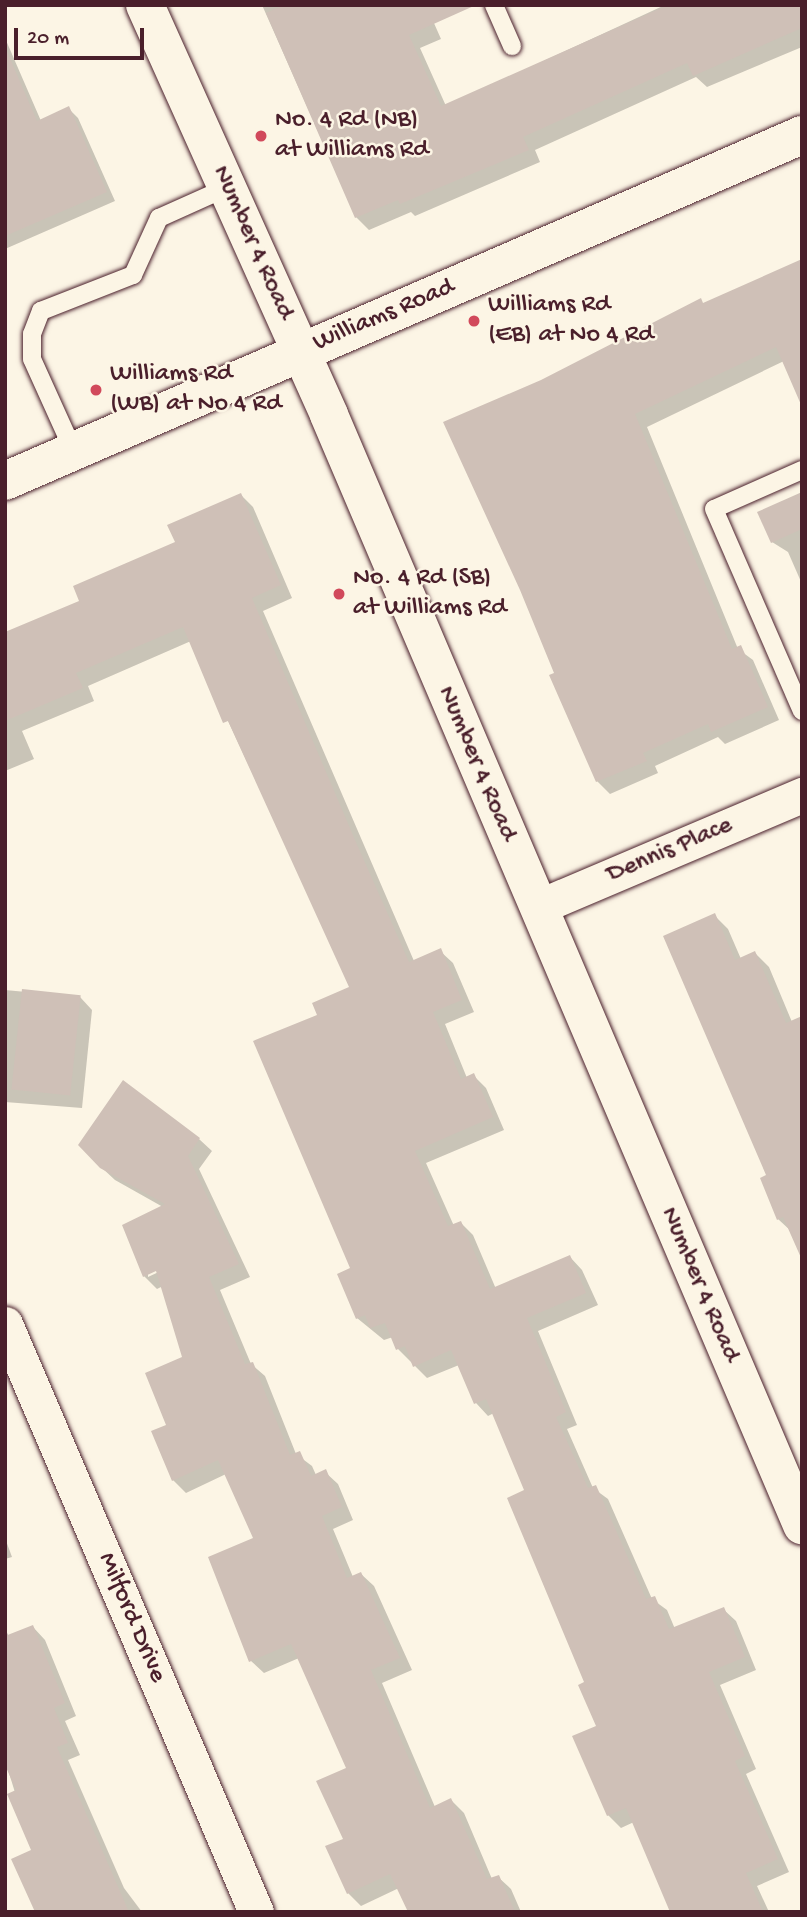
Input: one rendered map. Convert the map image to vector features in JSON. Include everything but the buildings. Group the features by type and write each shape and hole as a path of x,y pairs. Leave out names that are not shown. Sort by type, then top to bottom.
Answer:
{"main road":[{"name":"Number 4 Road","path":"145,5 301,352 802,1525"},
{"name":"Williams Road","path":"5,481 802,135"}],"street":[{"name":"Dennis Place","path":"538,907 802,795"},
{"name":"Milford Drive","path":"5,1324 256,1912"}],"lane":[{"path":"494,5 512,47"},
{"path":"74,452 32,359 32,334 41,311 133,275 159,218 228,187"},
{"path":"802,471 714,509 802,711"}],"place":[{"name":"No. 4 Rd (NB) at Williams Rd","path":"261,136"},
{"name":"Williams Rd (EB) at No 4 Rd","path":"474,321"},
{"name":"Williams Rd (WB) at No 4 Rd","path":"96,390"},
{"name":"No. 4 Rd (SB) at Williams Rd","path":"339,594"}]}
